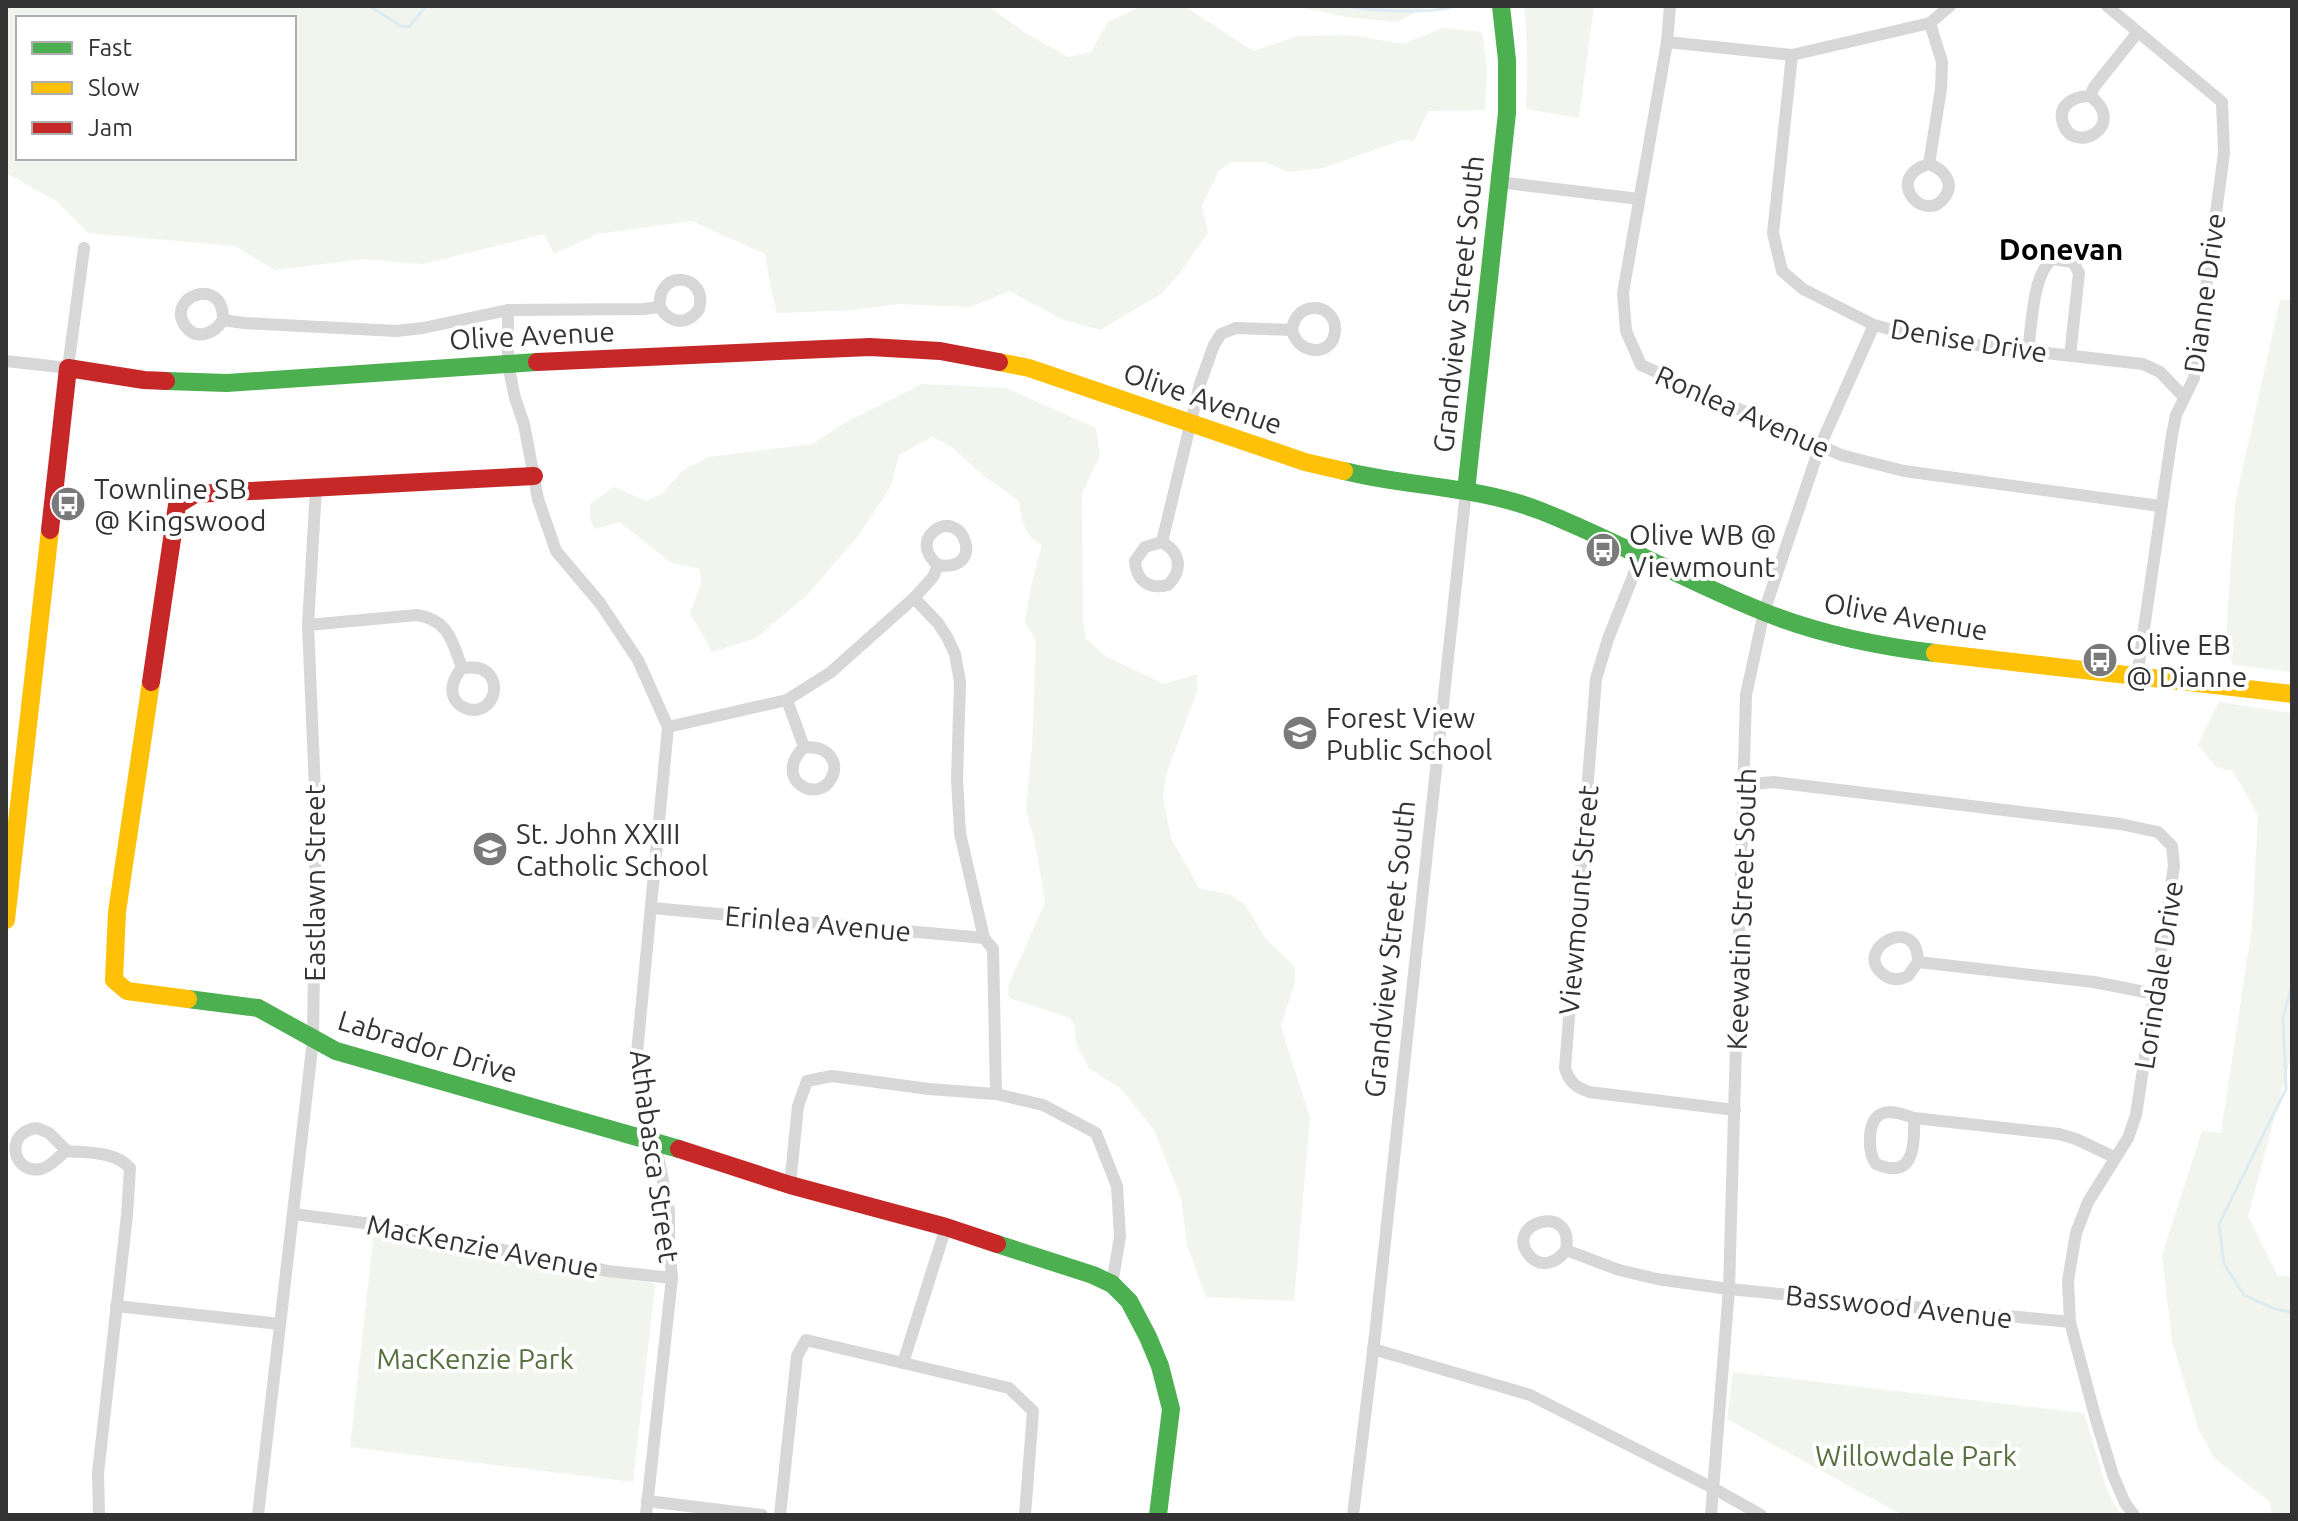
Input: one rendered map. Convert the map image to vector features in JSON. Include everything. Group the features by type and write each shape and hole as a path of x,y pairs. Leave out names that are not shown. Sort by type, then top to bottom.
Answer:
{"main road":[{"name":"Grandview Street South","path":"1466,491 1507,113 1508,71 1501,6"},
{"name":"Olive Avenue","path":"68,368 144,380 227,383 508,364 839,348 908,348 982,358 1029,368 1305,462 1351,473 1466,491 1539,510 1764,612 1839,637 1889,647 2292,694"},
{"path":"6,920 68,368"},
{"name":"Labrador Drive","path":"534,476 195,494 177,505 117,912 114,980 127,991 258,1008 336,1051 649,1139 790,1185 946,1227 1112,1284 1129,1301 1148,1337 1160,1366 1171,1409 1158,1515"}],"street":[{"name":"Ronlea Avenue","path":"1670,6 1667,42 1623,293 1626,331 1641,365 1841,455 1904,471 2160,506"},
{"path":"1667,42 1792,55 1930,23 1950,6"},
{"name":"Dianne Drive","path":"2107,6 2222,102 2224,153 2194,378 2176,415 2172,435 2137,677"},
{"path":"1929,164 1941,89 1942,62 1930,23"},
{"path":"2090,96 2138,32"},
{"name":"Denise Drive","path":"1792,55 1773,233 1782,271 1803,289 1874,325 1958,343 2143,364 2160,372 2184,397"},
{"path":"1498,182 1639,199"},
{"path":"6,361 68,368 84,248"},
{"path":"2028,351 2038,282 2052,259 2073,262 2079,273 2070,356"},
{"path":"223,320 396,331 508,310 660,307"},
{"name":"Athabasca Street","path":"508,310 508,364 524,424 538,499 556,551 600,603 638,660 668,727 637,1053 649,1139 658,1156 669,1211 672,1278 646,1515"},
{"name":"Keewatin Street South","path":"1711,1515 1729,1289 1746,695 1764,612 1820,446 1874,325"},
{"path":"1162,542 1200,384 1214,345 1221,334 1236,328 1292,330"},
{"name":"Eastlawn Street","path":"258,1515 313,1040 316,814 308,625 316,488"},
{"name":"Grandview Street South","path":"1353,1515 1466,491"},
{"name":"Viewmount Street","path":"1641,556 1608,639 1596,679 1565,1068 1567,1078 1576,1087 1589,1092 1735,1110"},
{"path":"668,727 787,700 831,672 914,598 933,577 938,565"},
{"path":"914,598 947,637 955,654 960,682 957,779 960,833 984,938 993,949 996,1094"},
{"path":"308,625 417,615 434,618 444,628 462,668"},
{"path":"787,700 804,747"},
{"name":"Lorindale Drive","path":"1744,785 1773,782 2120,824 2158,832 2172,846 2174,866 2136,1115 2128,1138 2088,1202 2076,1233 2068,1281 2070,1322 2095,1416 2113,1475 2134,1515"},
{"name":"Erinlea Avenue","path":"652,908 984,938"},
{"path":"1918,962 2094,982 2155,994"},
{"path":"790,1185 798,1106 807,1081 832,1076 996,1094 1043,1105 1096,1133 1117,1186 1120,1237 1112,1284"},
{"path":"1914,1118 1909,1162 1894,1168 1876,1164 1870,1150 1872,1126 1882,1114 1891,1112 1914,1118 2059,1134 2114,1157"},
{"path":"67,1151 111,1156 123,1160 130,1168 98,1473 99,1515"},
{"name":"MacKenzie Avenue","path":"294,1214 379,1225 608,1271 672,1278"},
{"path":"903,1363 946,1227"},
{"name":"Basswood Avenue","path":"1566,1250 1619,1270 1657,1279 1729,1289 2070,1322"},
{"path":"116,1306 280,1324"},
{"path":"780,1515 797,1356 806,1340 1009,1388 1033,1411 1025,1515"},
{"path":"1373,1349 1530,1395 1761,1515"},
{"path":"647,1501 762,1515"}],"green space":[{"path":"6,6 988,6 1024,32 1068,57 1091,52 1108,22 1138,8 1184,6 1253,51 1299,36 1351,35 1403,44 1443,28 1482,32 1487,67 1485,110 1428,111 1414,141 1402,140 1323,168 1288,172 1265,162 1233,162 1219,170 1202,205 1208,233 1179,274 1161,294 1100,330 1064,320 1009,291 970,307 898,304 852,310 777,313 765,254 692,221 597,234 554,254 544,234 423,264 363,259 275,270 235,246 88,233 56,201 6,173"},
{"path":"1294,6 1428,6 1397,22 1346,17"},
{"path":"1524,6 1594,6 1579,118 1526,109"},
{"path":"2280,300 2292,300 2292,672 2233,665 2226,638 2235,503"},
{"path":"922,384 1006,388 1096,428 1100,455 1082,493 1083,621 1086,639 1107,657 1164,684 1197,674 1197,691 1166,775 1163,797 1171,838 1199,888 1231,895 1246,906 1265,938 1295,967 1295,982 1281,1027 1310,1118 1294,1301 1206,1297 1187,1245 1181,1198 1154,1130 1121,1089 1089,1068 1076,1044 1075,1025 1070,1018 1009,998 1008,986 1045,903 1026,809 1036,640 1025,623 1042,545 1025,528 1019,501 985,477 952,447 932,437 899,455 891,486 859,535 807,595 756,638 712,652 690,613 701,584 700,569 670,562 620,522 594,529 590,504 614,487 646,501 662,494 682,471 709,457 812,444 844,423"},
{"path":"2219,702 2292,713 2292,1053 2248,1216 2277,1275 2292,1277 2292,1515 2272,1515 2270,1502 2214,1458 2198,1428 2172,1341 2162,1255 2202,1131 2221,1133 2252,927 2258,815 2233,771 2216,767 2198,745"},
{"name":"MacKenzie Park","path":"374,1231 655,1285 633,1482 350,1447"},
{"name":"Willowdale Park","path":"1733,1372 2084,1413 2108,1493 2121,1515 1902,1515 1727,1419"}],"waterway":[{"path":"370,6 401,26 409,27 426,6"},
{"path":"1049,6 1057,6"},
{"path":"1349,6 1402,11 1454,6"},
{"path":"2292,986 2283,1018 2286,1089 2219,1224 2224,1264 2244,1295 2275,1309 2292,1312"}],"traffic: fast":[{"path":"1466,491 1507,113 1507,60 1501,6"},
{"path":"166,381 227,383 537,362"},
{"path":"1344,471 1493,496 1517,503 1569,523 1785,620 1848,638 1935,653"},
{"path":"188,999 258,1008 336,1051 679,1149"},
{"path":"997,1244 1093,1275 1112,1284 1129,1301 1160,1366 1171,1409 1158,1515"}],"traffic: slow":[{"path":"999,362 1029,368 1305,462 1344,471"},
{"path":"6,920 50,530"},
{"path":"1935,653 2292,694"},
{"path":"151,682 117,912 114,980 127,991 188,999"}],"traffic: jam":[{"path":"537,362 870,347 940,351 999,362"},
{"path":"50,530 68,368 166,381"},
{"path":"151,682 177,505 195,494 534,476"},
{"path":"679,1149 790,1185 997,1244"}],"place":[{"name":"Townline SB @ Kingswood","path":"68,504"},
{"name":"Olive WB @ Viewmount","path":"1603,550"},
{"name":"Olive EB @ Dianne","path":"2100,660"},
{"name":"Forest View Public School","path":"1300,733"},
{"name":"St. John XXIII Catholic School","path":"490,849"}],"district":[{"name":"Donevan","path":"2061,249"}]}
